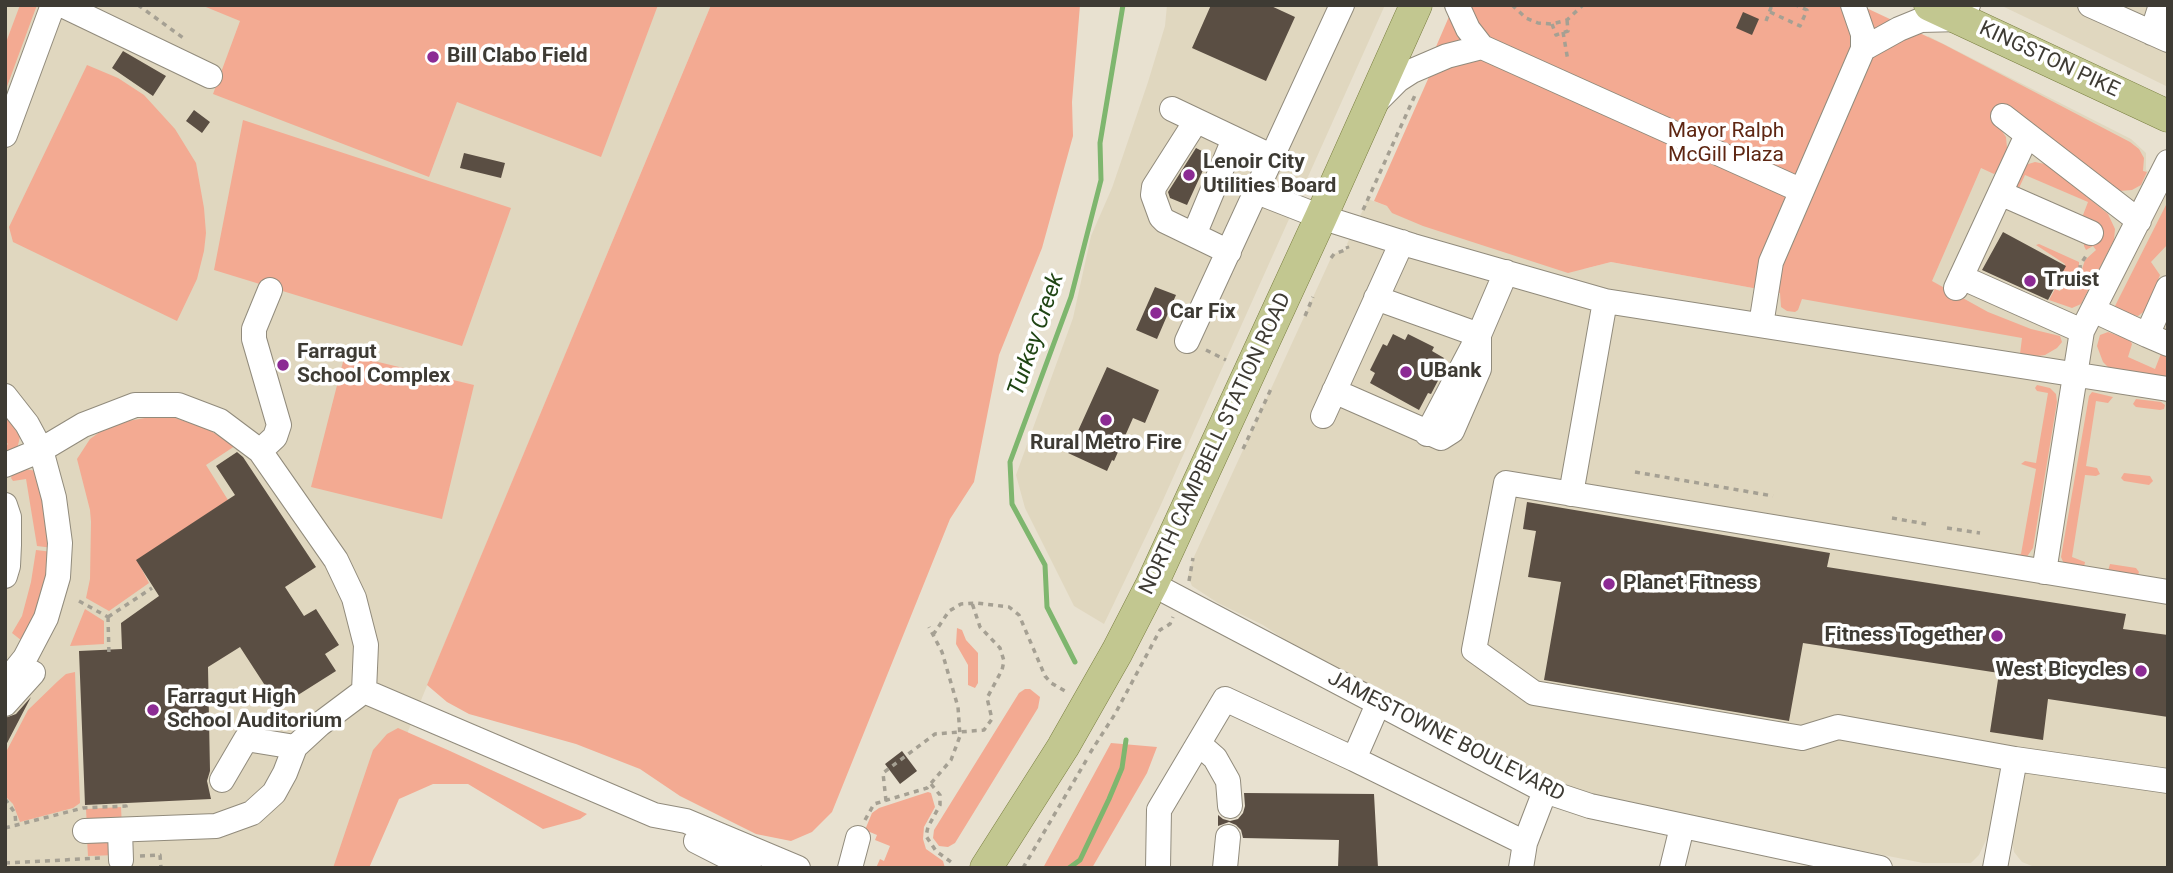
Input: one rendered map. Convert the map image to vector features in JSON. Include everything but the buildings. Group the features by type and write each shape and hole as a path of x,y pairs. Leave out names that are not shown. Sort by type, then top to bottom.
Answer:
{"main road":[{"name":"NORTH CAMPBELL STATION ROAD","path":"986,868 1063,747 1152,584 1416,5"},
{"name":"KINGSTON PIKE","path":"1930,5 1965,12 2168,116"}],"street":[{"path":"5,135 53,5"},
{"path":"62,5 210,76"},
{"path":"1187,341 1342,5"},
{"path":"1457,5 1468,29 1482,47 1800,190"},
{"path":"1760,325 1771,262 1863,49 1863,34 1853,5"},
{"path":"2090,5 2160,36 2161,5"},
{"path":"1863,49 1921,20 1965,12"},
{"path":"1370,108 1398,80 1412,71 1447,56 1482,47"},
{"path":"1172,109 1273,157"},
{"path":"2003,116 2139,221"},
{"path":"1196,121 1154,187 1153,195 1161,217 1229,252"},
{"path":"2027,135 1959,283 2088,321 2161,337 2168,288"},
{"path":"1194,235 1234,139"},
{"path":"2043,572 2075,375 2088,321 2168,162"},
{"path":"1257,192 1321,217 1605,301 2168,389"},
{"path":"2000,192 2093,240"},
{"path":"1323,416 1402,242"},
{"path":"1334,391 1441,438 1452,430 1479,369 1479,335 1506,272"},
{"path":"260,451 275,437 279,425 254,339 254,329 270,290"},
{"path":"1376,298 1479,335"},
{"path":"1571,494 1605,301"},
{"path":"5,396 27,424 67,489 77,538 73,585 66,612 49,649 35,671 5,704"},
{"path":"5,465 41,450 83,425 135,405 178,405 220,421 260,451 335,561 354,598 366,645 364,691"},
{"path":"5,683 25,658 46,618 58,577 58,520 41,450"},
{"path":"2168,592 1506,483 1474,650 1534,693 1802,738 1838,727 2015,759 2168,782"},
{"path":"5,505 9,517 9,545 5,576"},
{"name":"JAMESTOWNE BOULEVARD","path":"1152,584 1545,791 1590,806 1880,868"},
{"path":"85,831 216,826 252,813 274,793 295,747 320,724 364,691"},
{"path":"364,691 654,816 685,821 798,868"},
{"path":"1158,868 1159,810 1225,699 1525,843"},
{"path":"1353,759 1378,704"},
{"path":"222,780 246,739 295,747"},
{"path":"1199,744 1215,758 1228,781 1230,806"},
{"path":"1995,868 2015,759"},
{"path":"1521,868 1525,843 1545,791"},
{"path":"654,816 666,826 749,868"},
{"path":"1672,868 1682,827"},
{"path":"120,831 121,859"},
{"path":"850,868 858,838"},
{"path":"1226,868 1228,838"}],"path":[{"path":"1512,5 1525,18 1552,24 1567,20 1583,5"},
{"path":"1766,21 1772,5"},
{"path":"1770,12 1800,26 1807,10 1796,5"},
{"path":"1552,24 1556,35 1568,31 1567,20"},
{"path":"1563,33 1568,61"},
{"path":"2081,279 2084,257 2093,240"},
{"path":"1214,354 1226,360"},
{"path":"1635,472 1773,496"},
{"path":"1892,518 1926,524"},
{"path":"1947,528 1980,533"},
{"path":"108,617 152,588"},
{"path":"79,601 108,617"},
{"path":"886,801 883,774 934,734 984,730 989,726 992,719 987,698 1004,661 999,648 980,627 972,603"},
{"path":"933,635 949,611 961,604 1009,607 1019,615 1045,676 1051,683 1066,691"},
{"path":"108,617 109,656"},
{"path":"858,838 871,808 931,784 951,760 960,736 958,707 942,652 929,627"},
{"path":"931,784 940,795 940,805 926,836 936,851 951,862"},
{"path":"5,799 15,813 16,826"},
{"path":"5,863 160,855 161,868"}],"shaded area":[{"name":"Farragut School Complex","path":"5,5 711,5 351,868 5,868"},
{"path":"1167,5 1385,5 1159,509 1104,624 1074,606 1025,508 1016,475 1073,318 1091,236 1112,188 1148,82 1165,26"},
{"path":"2000,5 2168,5 2168,87 2048,28"},
{"path":"1928,36 2131,139 2146,153 2146,170 2168,181 2168,868 2032,866 2022,862 2014,852 2012,842 1987,838 1979,855 1971,863 1923,863 1586,793 1315,660 1263,625 1218,603 1192,586 1188,576 1193,559 1331,258 1334,254 1348,249 1347,244 1368,199 1449,229 1584,269 1611,262 1780,293"}],"green space":[{"path":"20,5 37,5 5,92 5,45"},
{"name":"Bill Clabo Field","path":"201,5 658,5 601,157 457,102 429,177 213,94 240,21"},
{"path":"711,5 1080,5 1072,102 1073,136 1042,248 999,355 974,482 950,519 832,812 812,832 791,841 756,834 680,796 640,769 576,744 469,714 447,702 427,685"},
{"name":"Mayor Ralph McGill Plaza","path":"1460,5 1860,5 1943,44 2130,142 2139,149 2144,158 2143,171 2147,172 2141,185 2132,190 2119,191 1997,124 2006,137 2007,148 1998,170 1994,174 1981,168 1932,281 1988,312 2031,329 2060,336 2062,342 2045,355 2030,357 2020,354 2022,338 1802,299 1798,310 1787,311 1781,307 1780,293 1611,262 1568,273 1423,226 1392,213 1387,206 1374,201 1440,52 1435,49 1451,12"},
{"path":"87,65 118,78 144,95 175,129 196,163 204,208 204,251 197,279 177,321 13,242 9,227"},
{"path":"243,120 511,208 462,346 214,270"},
{"path":"2035,162 2045,164 2057,172 2108,214 2115,229 2114,240 2081,304 2072,308 2049,300 2055,289 2060,291 2068,275 2062,271 2065,264 2036,245 2079,262 2079,280 2083,279 2085,260 2096,250 2093,246 2086,250 2084,246 2083,215 2088,202 2025,175 2019,188 2015,188 2025,165"},
{"path":"2168,201 2168,244 2151,262 2160,275 2146,310 2138,316 2121,313 2115,306"},
{"path":"2108,332 2130,340 2132,344 2128,357 2155,369 2162,351 2168,355 2168,378 2108,367 2103,362 2097,346 2100,335"},
{"path":"345,354 474,385 442,519 311,487"},
{"path":"2037,385 2050,388 2056,394 2057,402 2033,548 2026,558 2007,554 2021,554 2036,469 2021,464 2025,461 2036,463 2048,393 2037,391"},
{"path":"2092,392 2113,397 2108,403 2096,401 2086,466 2097,468 2100,474 2085,475 2072,557 2085,562 2084,567 2064,564 2061,557 2089,396"},
{"path":"2136,399 2161,402 2165,405 2164,409 2136,407 2133,404"},
{"path":"5,414 20,437 17,449 5,454 8,444 5,440"},
{"path":"156,416 172,417 206,428 235,446 206,465 228,500 137,560 149,583 109,611 86,598 90,579 91,522 77,459 90,439 104,429 117,423"},
{"path":"24,469 37,471 53,548 37,546 26,479 13,481 11,478"},
{"path":"2124,473 2150,476 2153,481 2149,485 2124,481 2121,478"},
{"path":"36,550 53,552 26,644 12,633 22,616"},
{"path":"2110,564 2136,568 2138,575 2108,571"},
{"path":"85,609 104,621 104,644 70,646"},
{"path":"957,628 962,630 966,640 978,653 978,683 975,688 968,685 968,665 956,644"},
{"path":"75,672 80,803 73,808 20,822 13,804 5,796 5,754 28,710 66,674"},
{"path":"1030,689 1040,697 1038,708 955,843 948,847 939,846 933,838 934,830 1019,693"},
{"path":"398,728 587,814 580,819 543,829 468,784 433,784 399,799 369,868 333,868 373,750 387,734"},
{"path":"1111,743 1157,747 1147,773 1092,868 1043,868"},
{"path":"931,793 935,807 924,827 923,839 926,849 943,861 945,868 876,868 880,859 884,861 890,846 875,840 877,835 865,830 872,813 879,808"},
{"path":"121,807 122,827 87,828 86,809"},
{"path":"107,838 117,855 88,856 87,839"}],"waterway":[{"name":"Turkey Creek","path":"1075,662 1047,607 1045,565 1012,504 1010,462 1071,297 1101,180 1100,143 1123,5"},
{"name":"Turkey Creek","path":"1069,868 1080,860 1109,799 1122,768 1126,740"}],"place":[{"name":"Bill Clabo Field","path":"433,57"},
{"name":"Lenoir City Utilities Board","path":"1189,175"},
{"name":"Truist","path":"2030,281"},
{"name":"Car Fix","path":"1156,313"},
{"name":"Farragut School Complex","path":"283,365"},
{"name":"UBank","path":"1406,372"},
{"name":"Rural Metro Fire","path":"1106,420"},
{"name":"Planet Fitness","path":"1609,584"},
{"name":"Fitness Together","path":"1997,636"},
{"name":"West Bicycles","path":"2141,671"},
{"name":"Farragut High School Auditorium","path":"153,710"}]}
